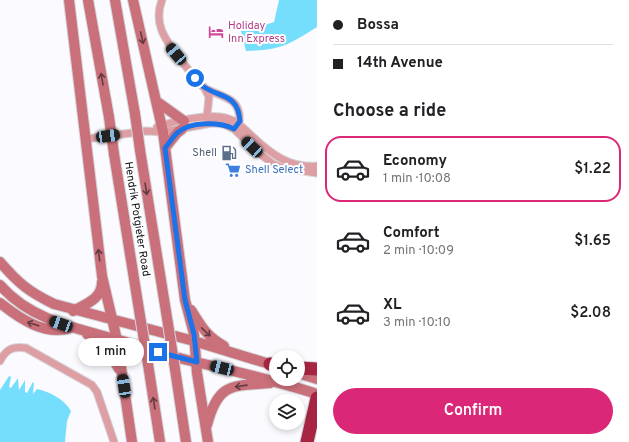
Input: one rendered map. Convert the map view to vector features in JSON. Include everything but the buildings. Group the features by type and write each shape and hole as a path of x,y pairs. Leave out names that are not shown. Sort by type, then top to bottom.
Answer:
{"highway":[{"path":"305,368 317,369"},
{"path":"307,442 317,398"}],"main road":[{"path":"69,0 102,276 117,340 132,442"},
{"name":"Hendrik Potgieter Road","path":"88,0 109,117 160,442"},
{"name":"Hendrik Potgieter Road","path":"115,0 135,114 186,442"},
{"path":"133,0 163,128 185,300 194,341 208,442"},
{"path":"156,101 183,125 165,148"},
{"path":"0,262 22,286 36,296 73,311 194,341 269,364"},
{"path":"73,311 98,296 101,291 102,276"},
{"path":"0,285 10,296 30,310 82,332 269,379"},
{"path":"185,300 206,333 215,341 240,355"},
{"path":"0,303 20,318 30,323 58,330 72,328"},
{"path":"82,332 108,350 121,372"},
{"path":"305,375 317,379"},
{"path":"206,429 212,406 224,391 236,386 269,383"},
{"path":"292,386 317,394"}],"street":[{"path":"162,0 158,13 162,35 203,87 209,97 207,116"},
{"path":"203,87 229,98 238,112 237,126 258,153 273,164 284,168 317,173"},
{"path":"183,125 207,116 227,118 264,148 286,163 317,166"},
{"path":"86,139 183,125 223,124 237,126"},
{"path":"0,361 9,349 14,347 26,348 92,385 97,392 114,442"}],"water":[{"path":"279,0 317,0 317,27 299,38 277,48 246,51 240,27 274,22"},
{"path":"9,376 11,377 9,387 11,388 18,378 19,390 25,380 25,392 27,393 33,382 33,394 37,389 47,392 65,403 71,411 67,421 65,442 0,442 0,390"}],"place":[{"name":"Holiday Inn Express","path":"216,32"},
{"name":"Shell","path":"229,153"},
{"name":"Shell Select","path":"233,170"}],"route":[{"path":"158,352 197,362 194,334 185,300 165,148 182,129 212,124 223,124 234,129 240,121 236,106 229,98 203,87 195,78"}]}
